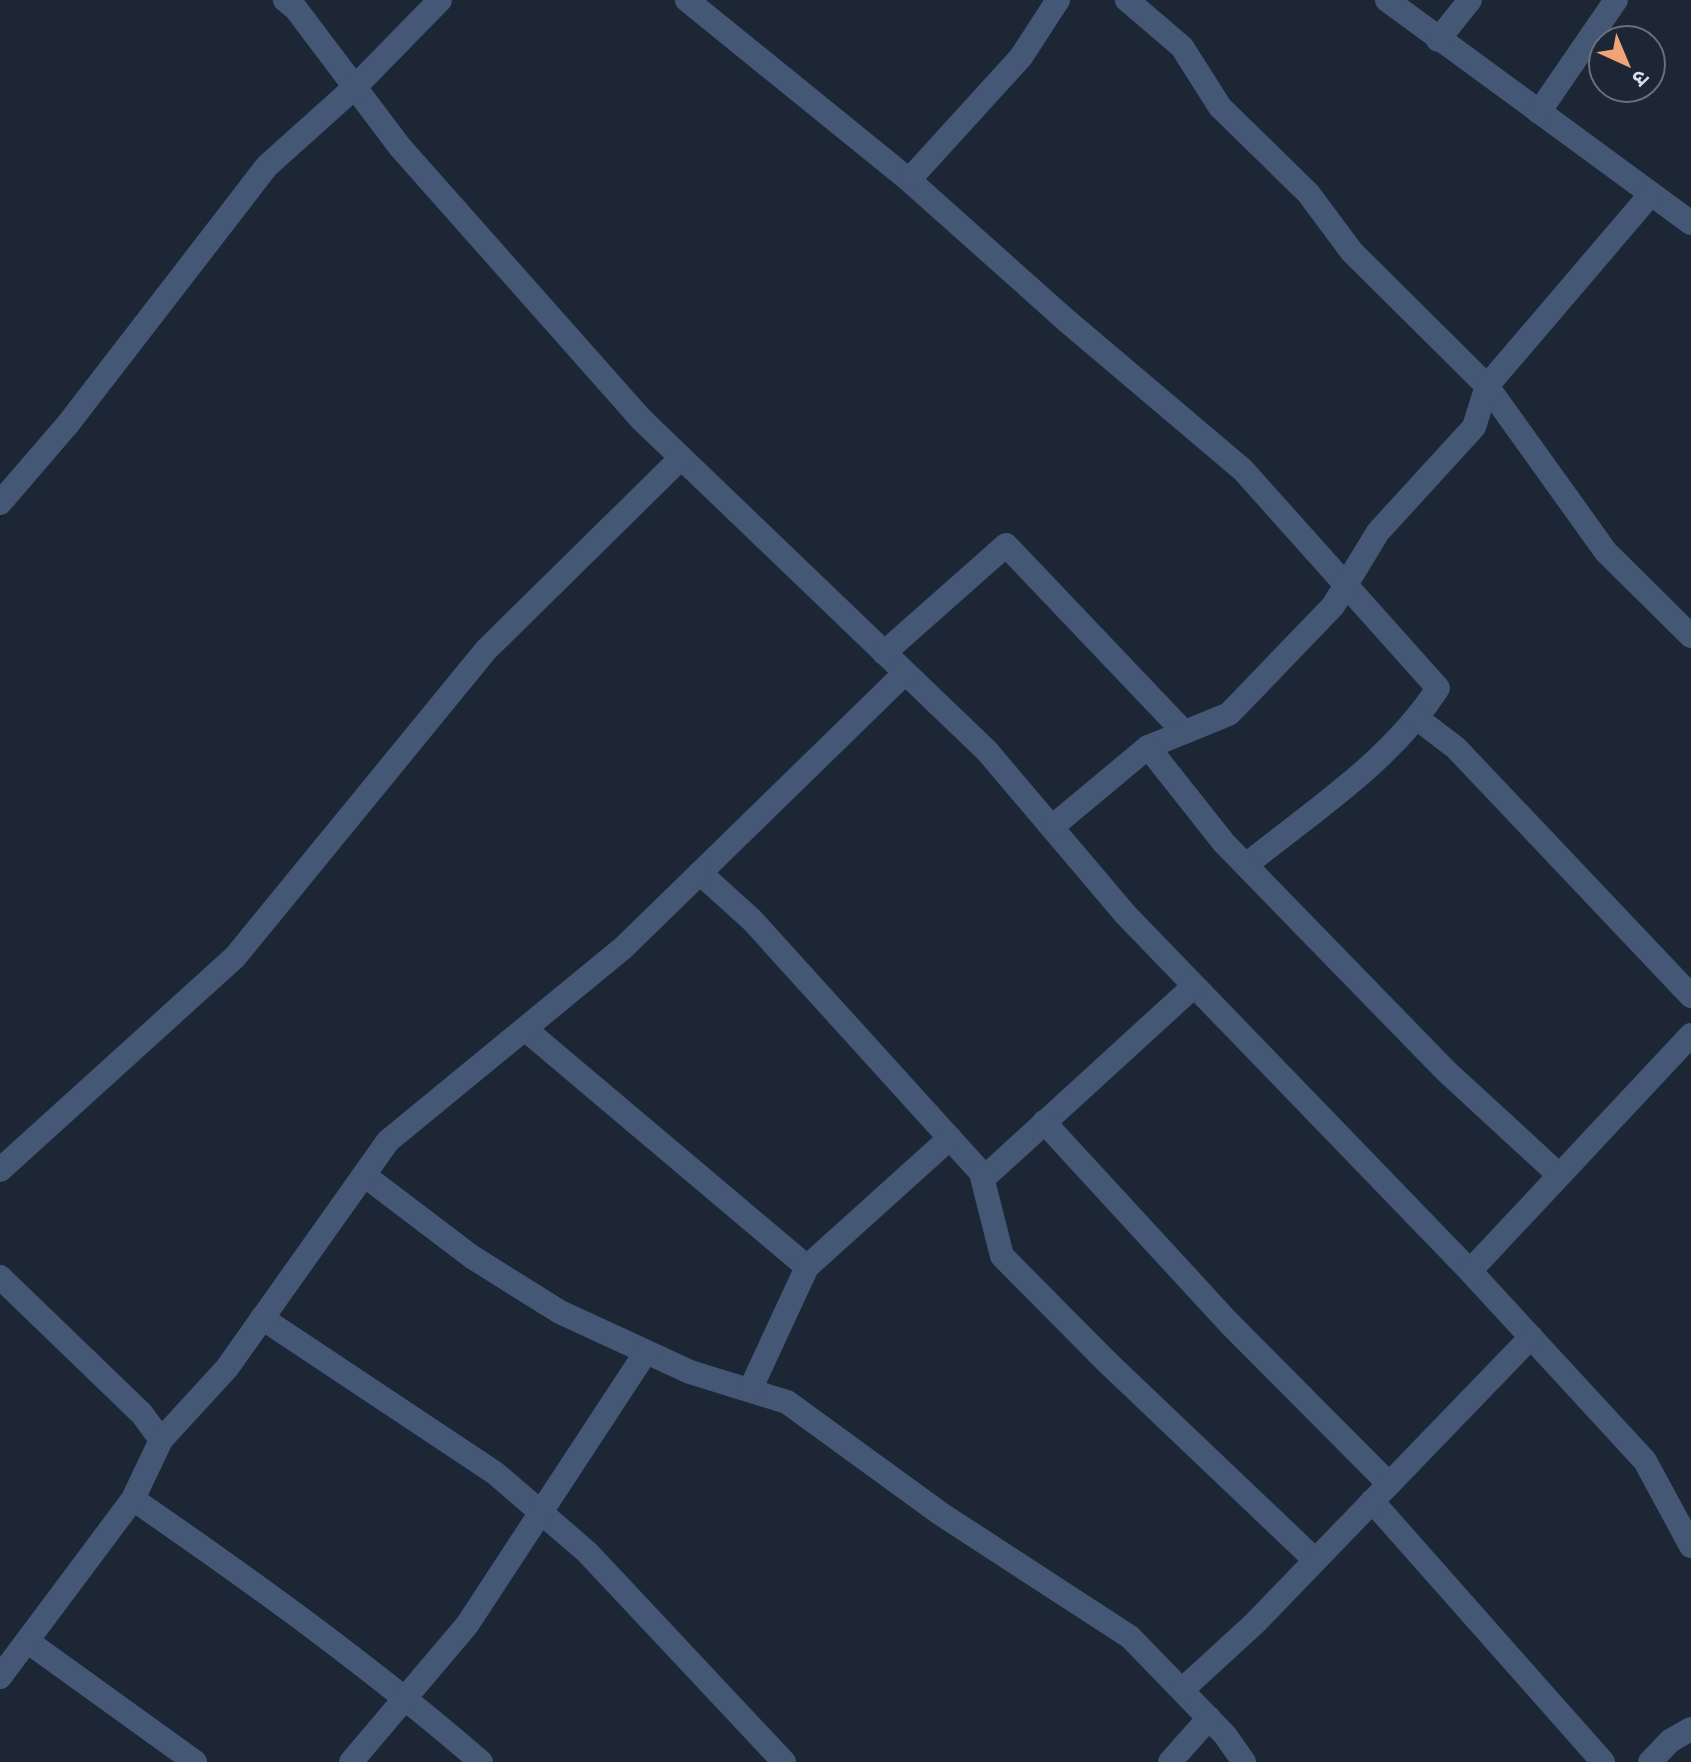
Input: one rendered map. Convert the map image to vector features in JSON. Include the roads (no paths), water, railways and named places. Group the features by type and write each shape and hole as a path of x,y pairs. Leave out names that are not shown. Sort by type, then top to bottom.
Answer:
{"street":[{"path":"285,0 296,9 400,147 641,419 987,751 1126,915 1470,1271 1645,1461 1691,1546"},
{"path":"0,503 68,424 267,166 355,87 440,0"},
{"path":"687,0 909,180 1067,321 1243,470 1438,688 1418,719 1375,760 1246,865"},
{"path":"909,180 1021,57 1058,0"},
{"path":"1127,0 1182,47 1220,107 1308,193 1352,252 1487,386 1606,552 1689,630"},
{"path":"1387,0 1691,223"},
{"path":"1438,40 1470,0"},
{"path":"1539,112 1616,0"},
{"path":"1052,827 1148,747 1229,714 1333,606 1378,532 1474,427 1487,386 1650,195"},
{"path":"0,1170 235,957 486,650 681,458"},
{"path":"884,653 1006,545 1184,732"},
{"path":"0,1677 133,1499 161,1440 227,1368 388,1141 623,948 905,673"},
{"path":"1418,719 1456,748 1691,996"},
{"path":"1148,747 1224,843 1446,1071 1559,1175"},
{"path":"700,873 752,920 985,1177 1194,986"},
{"path":"525,1029 807,1267"},
{"path":"1470,1271 1690,1037"},
{"path":"1044,1122 1380,1492 1603,1762"},
{"path":"750,1390 807,1267 950,1138"},
{"path":"981,1173 1002,1256 1107,1362 1315,1560"},
{"path":"364,1175 472,1257 560,1312 690,1372 787,1402 941,1514 1130,1637 1209,1718 1244,1762"},
{"path":"0,1277 142,1414 161,1440"},
{"path":"262,1318 495,1473 587,1552 694,1670 784,1762"},
{"path":"1182,1690 1315,1560 1531,1337"},
{"path":"351,1762 467,1625 646,1352"},
{"path":"133,1499 292,1609 408,1698 481,1762"},
{"path":"27,1641 195,1762"},
{"path":"1170,1762 1209,1718"},
{"path":"1650,1762 1670,1741 1691,1729"}]}
